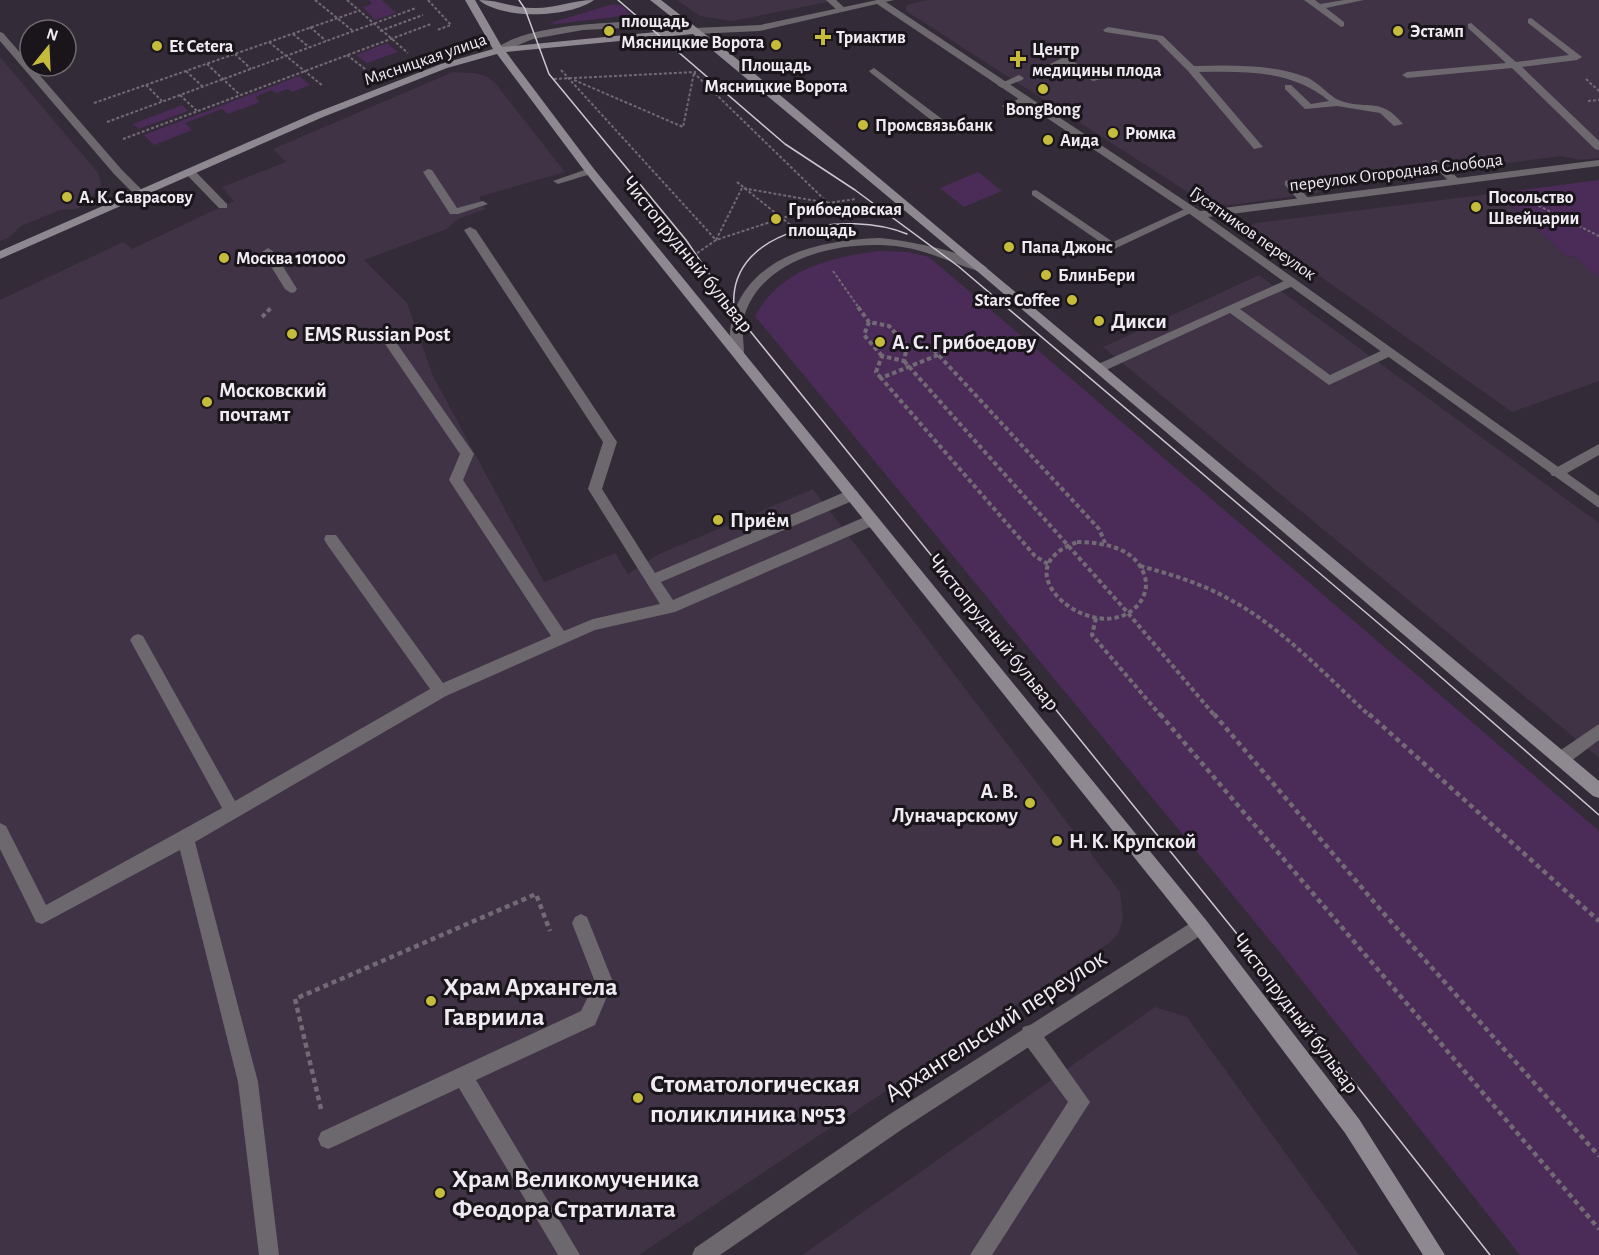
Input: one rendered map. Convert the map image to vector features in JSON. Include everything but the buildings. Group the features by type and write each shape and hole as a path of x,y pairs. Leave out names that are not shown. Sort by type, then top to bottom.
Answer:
{"main road":[{"name":"Чистопрудный бульвар","path":"470,0 499,50 590,171 1200,926 1352,1126 1435,1255"},
{"path":"484,0 506,9 530,11 556,9 588,0"},
{"path":"655,0 734,61 1599,791"},
{"name":"Мясницкая улица","path":"0,255 339,107 444,66 499,50 695,31"}],"street":[{"path":"831,0 842,10"},
{"path":"1309,0 1341,24"},
{"path":"1319,7 1359,0"},
{"name":"Мясницкая улица","path":"695,31 760,28 885,1"},
{"name":"Гусятников переулок","path":"885,1 1023,100 1194,212 1599,503"},
{"path":"1407,75 1577,57 1531,21"},
{"path":"499,50 531,37 583,27 685,23"},
{"path":"1471,26 1599,147"},
{"path":"1108,30 1160,38 1191,69 1258,147"},
{"path":"0,35 140,194"},
{"path":"1055,64 1065,60 1096,79"},
{"path":"1191,69 1226,67 1292,77 1311,82 1337,103"},
{"path":"874,71 949,129 960,125"},
{"path":"1002,85 1019,78"},
{"path":"1288,87 1308,107 1337,103 1383,110 1398,124"},
{"path":"1007,106 1023,100"},
{"path":"1436,163 1455,182"},
{"name":"переулок Огородная Слобода","path":"1036,193 1112,247 1194,212 1305,201 1599,163"},
{"path":"558,181 590,171"},
{"path":"190,172 223,206"},
{"path":"428,172 454,212 483,204"},
{"path":"1290,183 1305,201"},
{"path":"470,230 610,442 595,489 670,608"},
{"path":"738,354 738,316 749,294 772,269 794,257 840,244 900,243 936,251 981,268"},
{"path":"268,252 291,289"},
{"path":"1100,368 1291,282"},
{"path":"1232,308 1329,381 1389,352"},
{"path":"385,335 467,454 456,480 561,639"},
{"path":"1557,473 1599,449"},
{"path":"652,580 852,495"},
{"path":"0,831 42,916 186,838 440,691 593,625 670,608 872,520"},
{"path":"332,539 440,691"},
{"path":"138,640 232,811"},
{"path":"1561,759 1599,731"},
{"path":"186,838 248,1082 269,1255"},
{"path":"328,1139 588,1018 604,982 581,923"},
{"name":"Архангельский переулок","path":"702,1255 897,1121 1200,926"},
{"path":"980,1255 1080,1102 1030,1034"},
{"path":"463,1076 570,1255"}],"path":[{"path":"317,0 353,32"},
{"path":"347,0 409,54"},
{"path":"428,0 451,25 437,30"},
{"path":"106,122 416,8"},
{"path":"90,105 358,11"},
{"path":"380,31 423,15"},
{"path":"121,140 431,24"},
{"path":"310,27 327,41"},
{"path":"293,33 309,48"},
{"path":"269,42 317,81"},
{"path":"235,54 251,69"},
{"path":"347,55 359,65"},
{"path":"207,64 240,95"},
{"path":"186,71 203,87"},
{"path":"547,80 702,71"},
{"path":"570,78 683,127 694,73"},
{"path":"694,73 828,203"},
{"path":"570,78 716,240"},
{"path":"146,85 162,101"},
{"path":"180,95 197,111"},
{"path":"737,182 793,227"},
{"path":"742,188 828,203"},
{"path":"716,240 742,188"},
{"path":"1522,196 1529,203 1599,236"},
{"path":"693,256 716,240 828,203 860,198"},
{"path":"832,271 869,322 889,326 907,346 933,349 1099,530 1105,543"},
{"path":"869,322 864,335 882,356 904,361 909,366 1128,613 1386,916 1599,1155"},
{"path":"904,361 907,346"},
{"path":"881,378 938,355"},
{"path":"882,356 876,372 1035,556 1048,564"},
{"path":"1140,566 1146,589 1141,602 1128,613 1107,618 1096,618 1078,613 1056,598 1046,577 1052,556 1068,545 1086,541 1105,543 1129,555 1140,566 1183,578 1228,598 1275,630 1599,921"},
{"path":"1096,618 1092,635 1599,1229"},
{"path":"328,1139 296,999 536,894 551,935"}],"shaded area":[{"path":"369,0 382,0 396,13 375,20 363,7 372,4"},
{"path":"677,0 838,0 732,21 700,16"},
{"path":"927,0 1599,0 1599,158 1580,160 1561,156 1322,188 1317,193 1232,205 1211,204 1197,198 906,11 906,5"},
{"path":"613,4 623,6 630,15 550,23"},
{"path":"387,43 398,52 367,63 356,55"},
{"path":"0,57 99,174 101,186 88,201 77,209 60,210 21,226 8,238 0,241"},
{"path":"453,72 486,76 495,83 565,172 479,197 486,209 458,219 447,229 364,260 407,303 433,376 544,582 615,553 628,574 659,554 813,489 1120,892 1123,919 1118,934 1109,943 639,1255 0,1255 0,300 123,242 132,249 234,201 222,187 286,162 273,149"},
{"path":"299,76 310,85 292,92 288,89 276,93 272,90 255,97 260,102 228,114 222,109 185,123 192,130 154,145 144,135"},
{"path":"182,105 188,111 139,129 133,124"},
{"path":"978,172 1002,191 964,207 940,188"},
{"path":"1599,180 1599,275 1596,276 1574,256 1567,257 1498,193"},
{"path":"1498,193 1567,257 1574,256 1596,275 1599,275 1599,381 1512,412 1249,226 1256,223"},
{"path":"879,251 908,252 929,257 1599,831 1599,1255 1520,1255 1278,950 755,316 765,300 778,287 808,268 842,257"},
{"path":"1259,275 1599,523 1599,758 1103,347"},
{"path":"1155,1007 1187,1017 1359,1255 802,1255"}],"tram line":[{"path":"519,0 525,9 549,74 686,240 738,316 1250,950 1490,1255"},
{"path":"618,0 785,144 855,190 958,266 1404,645 1599,815"},
{"path":"734,308 737,280 750,258 771,242 796,231 825,225 855,224 883,227 907,234"}],"place":[{"name":"площадь Мясницкие Ворота","path":"609,31"},
{"name":"Эстамп","path":"1398,31"},
{"name":"Триактив","path":"823,37"},
{"name":"Площадь Мясницкие Ворота","path":"776,45"},
{"name":"Et Cetera","path":"157,46"},
{"name":"Центр медицины плода","path":"1018,59"},
{"name":"BongBong","path":"1043,89"},
{"name":"Промсвязьбанк","path":"863,125"},
{"name":"Рюмка","path":"1113,133"},
{"name":"Аида","path":"1048,140"},
{"name":"А. К. Саврасову","path":"67,197"},
{"name":"Посольство Швейцарии","path":"1476,207"},
{"name":"Грибоедовская площадь","path":"776,219"},
{"name":"Папа Джонс","path":"1009,247"},
{"name":"Москва 101000","path":"224,258"},
{"name":"БлинБери","path":"1046,275"},
{"name":"Stars Coffee","path":"1072,300"},
{"name":"Дикси","path":"1099,321"},
{"name":"EMS Russian Post","path":"292,334"},
{"name":"А. С. Грибоедову","path":"880,342"},
{"name":"Московский почтамт","path":"207,402"},
{"name":"Приём","path":"718,520"},
{"name":"А. В. Луначарскому","path":"1030,803"},
{"name":"Н. К. Крупской","path":"1057,841"},
{"name":"Храм Архангела Гавриила","path":"431,1001"},
{"name":"Стоматологическая поликлиника №53","path":"638,1098"},
{"name":"Храм Великомученика Феодора Стратилата","path":"440,1193"}]}
